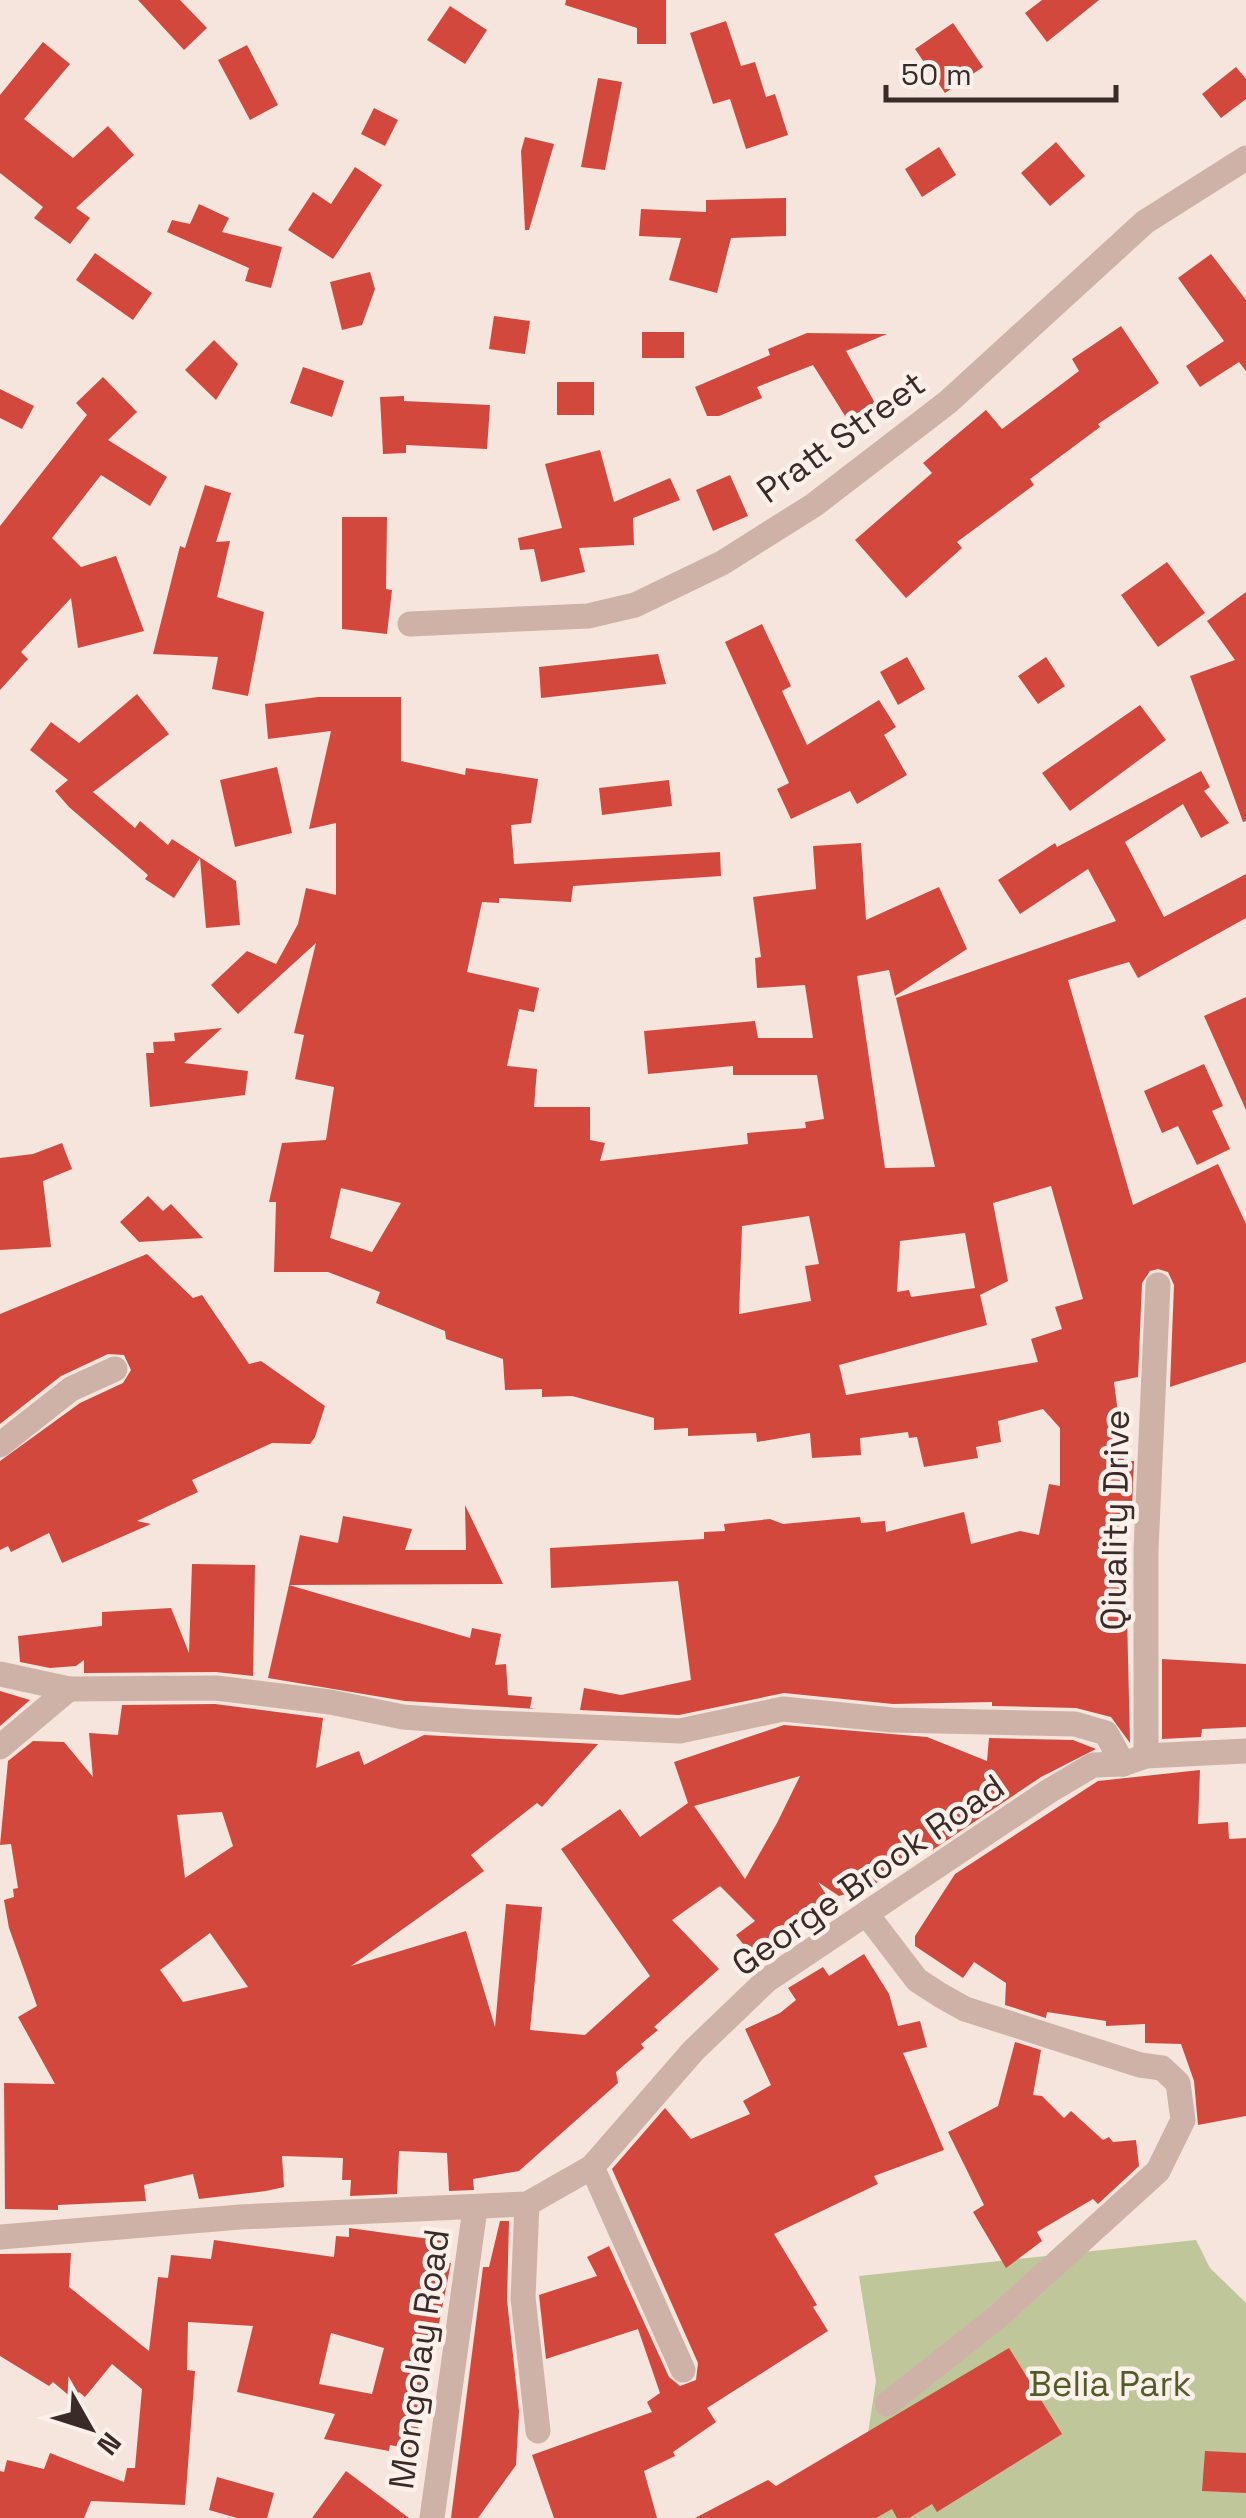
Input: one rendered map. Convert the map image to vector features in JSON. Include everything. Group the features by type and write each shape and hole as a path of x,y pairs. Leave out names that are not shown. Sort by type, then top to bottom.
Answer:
{"street":[{"name":"Pratt Street","path":"410,624 588,616 636,605 722,563 814,505 948,402 1146,222 1246,158"},
{"name":"Qiuality Drive","path":"1135,1760 1158,1285"},
{"path":"0,1445 71,1389 115,1369"},
{"path":"0,1674 68,1689 216,1688 330,1702 404,1717 680,1732 783,1709 892,1720 1057,1722 1106,1733 1135,1760"},
{"path":"0,1747 68,1689"},
{"name":"George Brook Road","path":"0,2237 240,2216 527,2204 592,2166 693,2051 767,1980 1092,1765 1246,1751"},
{"path":"868,1916 917,1980 964,2008 1140,2065 1162,2068 1178,2083 1182,2120 1158,2172 1106,2223 887,2404"},
{"path":"592,2166 683,2370"},
{"path":"527,2204 522,2298 538,2431"},
{"name":"Mongolay Road","path":"432,2518 475,2209"}],"green space":[{"name":"Belia Park","path":"1196,2240 1210,2268 1246,2303 1246,2518 855,2518 876,2381 859,2276"}],"building":[{"path":"138,0 180,0 207,28 184,50"},
{"path":"566,0 666,0 666,44 637,44 637,28 565,5"},
{"path":"1042,0 1099,0 1047,42 1025,13"},
{"path":"450,6 487,30 465,64 427,40"},
{"path":"726,21 741,66 755,62 766,97 775,94 788,135 746,149 730,99 713,104 690,33"},
{"path":"953,23 983,67 945,93 915,49"},
{"path":"43,42 70,64 24,119 73,158 108,126 134,155 76,208 90,218 70,244 34,218 43,207 0,173 0,95"},
{"path":"247,45 278,105 250,120 218,60"},
{"path":"1236,67 1246,79 1246,99 1221,118 1202,94"},
{"path":"598,78 622,82 605,170 581,167"},
{"path":"374,108 398,120 385,146 361,134"},
{"path":"525,137 554,144 529,230 525,230 521,151"},
{"path":"1056,142 1085,176 1050,206 1021,173"},
{"path":"939,147 956,175 922,197 905,169"},
{"path":"355,167 382,185 333,259 288,230 313,192 331,204"},
{"path":"786,198 786,236 731,238 717,293 669,280 681,238 639,236 641,209 706,212 706,200"},
{"path":"199,204 229,218 222,232 282,247 271,288 245,281 249,268 167,232 172,220 190,224"},
{"path":"95,253 152,293 133,320 76,280"},
{"path":"1211,254 1246,300 1246,371 1239,362 1200,387 1186,366 1224,341 1178,278"},
{"path":"370,272 375,289 362,325 342,330 330,282"},
{"path":"494,316 530,321 525,354 489,349"},
{"path":"1121,326 1159,383 1098,424 1100,427 1030,479 1034,485 957,542 962,548 906,598 855,540 932,473 923,463 986,410 1002,429 1079,371 1072,359"},
{"path":"642,332 684,332 684,358 642,358"},
{"path":"807,333 887,334 846,351 876,405 847,419 813,365 757,387 762,398 719,416 707,416 695,387 770,355 768,349"},
{"path":"214,340 238,364 216,400 185,370"},
{"path":"303,367 344,381 332,417 290,403"},
{"path":"103,377 137,412 108,440 167,477 150,506 101,475 52,538 81,567 116,556 144,631 78,648 71,598 21,652 28,659 0,690 0,526 87,415 76,403"},
{"path":"557,382 594,382 594,415 557,415"},
{"path":"0,389 34,406 22,429 0,418"},
{"path":"404,396 404,401 490,405 487,449 406,445 406,453 383,454 380,397"},
{"path":"600,450 614,502 670,478 680,500 633,518 634,545 579,548 585,572 541,582 534,549 520,550 518,538 562,528 545,464"},
{"path":"730,475 748,516 713,531 696,490"},
{"path":"205,485 231,493 216,542 230,541 217,597 264,612 248,696 212,689 218,657 153,654 180,546 185,548"},
{"path":"342,517 387,517 386,589 392,590 387,634 342,629"},
{"path":"1167,562 1205,613 1158,647 1121,595"},
{"path":"1246,592 1243,822 1190,676 1235,660 1207,621"},
{"path":"762,624 791,686 782,691 807,745 879,700 896,727 884,735 907,775 857,804 850,791 791,819 777,789 789,783 725,642"},
{"path":"658,654 666,684 541,698 539,667"},
{"path":"907,657 925,689 898,705 880,672"},
{"path":"1046,657 1065,686 1038,704 1018,676"},
{"path":"137,694 169,734 93,792 135,828 140,821 168,845 172,839 236,881 240,925 206,928 200,858 174,898 145,879 148,875 69,807 55,791 68,780 30,750 51,722 79,743"},
{"path":"318,697 401,697 401,761 465,775 466,768 538,779 531,823 511,825 514,864 720,852 721,876 573,886 571,902 499,898 499,903 482,902 467,972 539,988 534,1012 519,1009 507,1066 537,1069 534,1107 590,1107 590,1140 605,1143 600,1161 748,1144 747,1133 806,1128 805,1122 824,1119 817,1075 733,1075 733,1066 648,1074 644,1031 755,1021 758,1038 813,1038 805,985 757,988 755,958 761,957 753,897 816,889 813,846 861,843 866,920 939,887 967,949 895,996 889,970 857,976 885,1168 935,1167 896,998 1116,921 1088,869 1020,914 998,880 1055,843 1057,847 1201,771 1210,787 1204,791 1229,823 1201,838 1183,804 1125,842 1164,917 1246,874 1246,918 1138,978 1129,962 1068,980 1133,1205 1218,1164 1246,1224 1246,1362 1170,1387 1174,1285 1168,1272 1158,1269 1150,1271 1142,1283 1138,1377 1114,1382 1124,1461 1134,1461 1132,1507 1121,1506 1117,1558 1117,1572 1126,1573 1130,1743 1111,1717 1076,1708 992,1706 992,1702 893,1704 784,1693 679,1715 580,1710 584,1688 621,1695 691,1680 678,1581 551,1588 550,1548 704,1539 704,1532 725,1531 724,1524 770,1519 783,1524 860,1517 861,1523 885,1521 886,1532 964,1512 971,1544 1020,1531 1039,1535 1049,1484 1060,1486 1060,1428 1043,1409 998,1421 1001,1442 976,1447 978,1458 924,1467 917,1437 909,1438 908,1432 860,1438 861,1455 812,1458 810,1433 757,1442 756,1433 688,1436 688,1428 654,1430 654,1418 572,1396 542,1397 542,1389 505,1390 503,1359 446,1339 445,1331 376,1303 380,1292 328,1272 274,1272 276,1202 269,1202 282,1143 326,1140 334,1087 295,1079 304,1035 294,1033 316,943 238,1014 211,985 247,951 276,964 298,924 306,888 336,895 336,823 309,829 331,731 268,739 265,704","holes":["1051,1186 1083,1299 1055,1307 1062,1329 1031,1339 1038,1362 846,1395 839,1365 987,1325 980,1295 1008,1281 993,1203","341,1188 401,1203 372,1252 330,1238","809,1216 819,1264 805,1266 811,1301 739,1314 742,1226","965,1233 975,1288 911,1297 909,1290 897,1292 900,1241"]},
{"path":"1140,705 1166,740 1070,811 1042,773"},
{"path":"277,767 292,833 235,847 220,780"},
{"path":"669,780 672,806 602,815 599,788"},
{"path":"1246,997 1246,1110 1204,1016"},
{"path":"222,1028 184,1063 248,1071 245,1095 150,1107 146,1053 154,1053 153,1042 175,1041 174,1033"},
{"path":"1204,1064 1223,1106 1212,1111 1230,1149 1197,1165 1178,1126 1162,1133 1144,1091"},
{"path":"62,1143 72,1169 43,1181 51,1247 0,1250 0,1158 33,1154"},
{"path":"148,1196 163,1211 171,1204 203,1238 139,1242 120,1222"},
{"path":"147,1254 193,1298 202,1295 249,1364 261,1361 325,1406 315,1437 310,1444 272,1443 192,1480 198,1492 137,1521 151,1524 62,1563 49,1533 11,1552 8,1546 0,1550 0,1461 80,1403 123,1383 131,1370 124,1355 108,1354 61,1376 0,1424 0,1314"},
{"path":"465,1505 503,1584 289,1585 300,1535 338,1543 343,1516 412,1529 405,1550 466,1550"},
{"path":"192,1564 255,1565 253,1676 216,1672 84,1673 84,1660 76,1666 50,1668 20,1662 18,1636 102,1626 102,1612 171,1608 189,1653"},
{"path":"289,1585 470,1638 472,1628 501,1634 495,1665 506,1664 508,1695 532,1697 530,1708 537,1709 405,1701 268,1678"},
{"path":"1162,1659 1246,1664 1246,1727 1202,1729 1201,1737 1162,1739"},
{"path":"0,1691 30,1700 0,1726"},
{"path":"215,1704 323,1718 316,1768 359,1751 364,1765 424,1735 598,1744 542,1807 537,1803 471,1855 484,1871 351,1966 466,1931 495,2027 506,1904 542,1907 530,2030 585,2035 650,1976 561,1849 620,1809 640,1837 688,1803 674,1762 784,1725 927,1737 987,1761 989,1738 1073,1740 1096,1749 1041,1777 931,1851 926,1846 871,1887 839,1896 818,1882 832,1904 810,1914 753,1957 736,1935 755,1921 720,1886 672,1920 719,1969 654,2027 658,2030 641,2044 644,2048 616,2072 618,2083 519,2171 473,2179 474,2190 449,2191 447,2153 399,2151 397,2194 350,2196 351,2180 342,2180 343,2158 282,2156 284,2187 266,2191 199,2199 193,2174 144,2185 146,2201 58,2205 58,2210 5,2209 4,2083 55,2084 18,2017 37,2006 9,1928 4,1900 14,1897 13,1889 18,1888 11,1844 0,1845 8,1761 33,1741 64,1742 93,1777 89,1733 118,1735 122,1705","holes":["800,1776 777,1823 745,1879 694,1806","222,1812 233,1846 185,1878 177,1815","210,1933 248,1987 183,2002 160,1970"]},
{"path":"1200,1770 1198,1824 1228,1822 1229,1839 1246,1838 1246,2116 1198,2125 1194,2081 1181,2044 1145,2043 1145,2024 1106,2026 1106,2021 1047,2012 1046,2018 1005,2005 1006,1983 974,1962 963,1978 915,1946 915,1936 955,1874 1098,1781"},
{"path":"864,1954 889,1994 898,2026 920,2021 927,2047 903,2053 944,2150 874,2176 878,2184 774,2234 817,2305 813,2307 828,2331 707,2408 716,2422 673,2452 675,2456 644,2471 657,2518 554,2518 532,2455 652,2412 647,2402 660,2393 638,2329 546,2359 539,2295 597,2276 587,2257 609,2246 669,2377 680,2386 696,2380 698,2363 612,2169 665,2108 691,2139 750,2114 743,2101 771,2085 745,2029 780,2013 796,2000 788,1988 823,1967 829,1976"},
{"path":"1015,2042 1041,2050 1033,2095 1042,2096 1064,2118 1071,2111 1103,2140 1136,2140 1139,2166 1098,2204 1093,2199 1037,2232 1042,2241 1006,2268 973,2212 984,2205 948,2132 998,2106"},
{"path":"500,2221 509,2221 507,2300 519,2411 516,2465 478,2518 451,2518 483,2267 489,2267"},
{"path":"349,2228 444,2241 441,2262 451,2263 414,2450 390,2445 389,2451 324,2439 335,2414 237,2392 253,2326 188,2322 187,2370 195,2371 185,2505 91,2501 84,2518 0,2518 0,2471 4,2472 7,2460 44,2469 50,2453 124,2482 127,2468 135,2468 142,2389 112,2364 85,2397 79,2392 73,2399 53,2382 49,2386 0,2356 0,2254 71,2253 69,2287 149,2351 158,2277 168,2278 171,2255 211,2259 214,2240 334,2257 336,2236 349,2237","holes":["331,2333 384,2348 372,2394 319,2384"]},
{"path":"1009,2348 1062,2434 937,2512 932,2504 909,2518 897,2518 892,2509 876,2518 695,2518 768,2480 776,2486"},
{"path":"1205,2451 1246,2453 1246,2493 1202,2491"},
{"path":"346,2471 409,2518 312,2518"},
{"path":"217,2477 274,2493 267,2518 237,2518 209,2510"}]}
